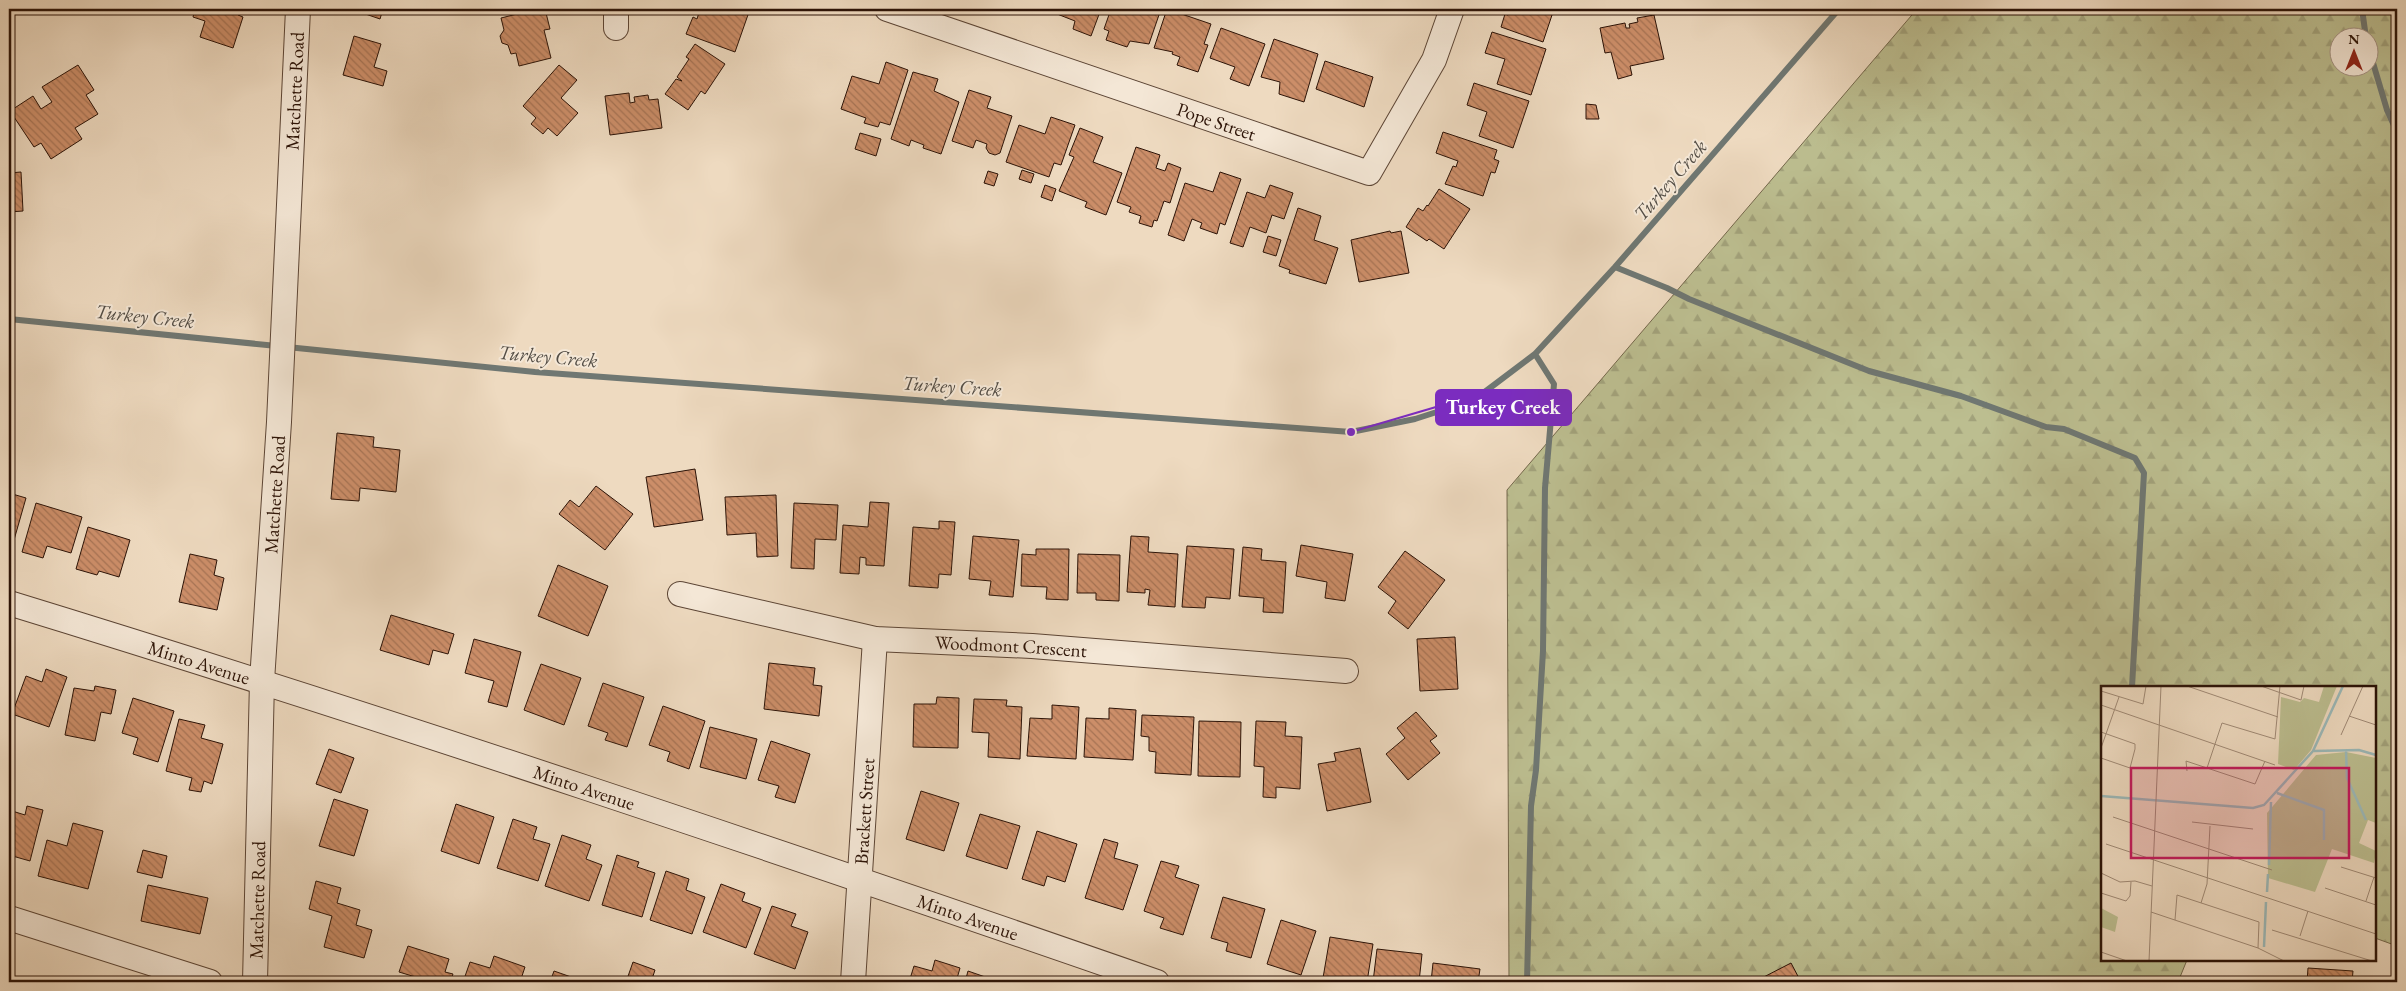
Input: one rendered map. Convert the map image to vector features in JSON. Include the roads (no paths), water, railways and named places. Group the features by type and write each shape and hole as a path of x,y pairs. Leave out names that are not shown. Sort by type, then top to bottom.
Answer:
{"street":[{"name":"Matchette Road","path":"255,982 262,681 279,422 298,9"},
{"name":"Pope Street","path":"887,9 1369,173 1434,60 1452,9"},
{"name":"Woodmont Crescent","path":"680,594 875,639 1032,646 1346,671"},
{"name":"Minto Avenue","path":"9,603 262,681 861,880 1157,982"},
{"name":"Brackett Street","path":"853,982 875,639"},
{"path":"9,918 210,982"}],"waterway":[{"name":"Turkey Creek","path":"287,347 535,372 1351,432 1415,419 1474,400 1535,354 1615,267 1839,9"},
{"path":"2362,9 2365,28"},
{"path":"2378,78 2387,110 2397,132"},
{"path":"1615,267 1689,299 1869,371 1961,396 2046,427 2064,429 2135,458 2144,473 2132,686"},
{"name":"Turkey Creek","path":"9,319 277,346"},
{"path":"1527,982 1531,806 1536,770 1543,651 1545,488 1554,384 1535,354"}],"place":[{"name":"Turkey Creek","path":"1351,432"}]}
